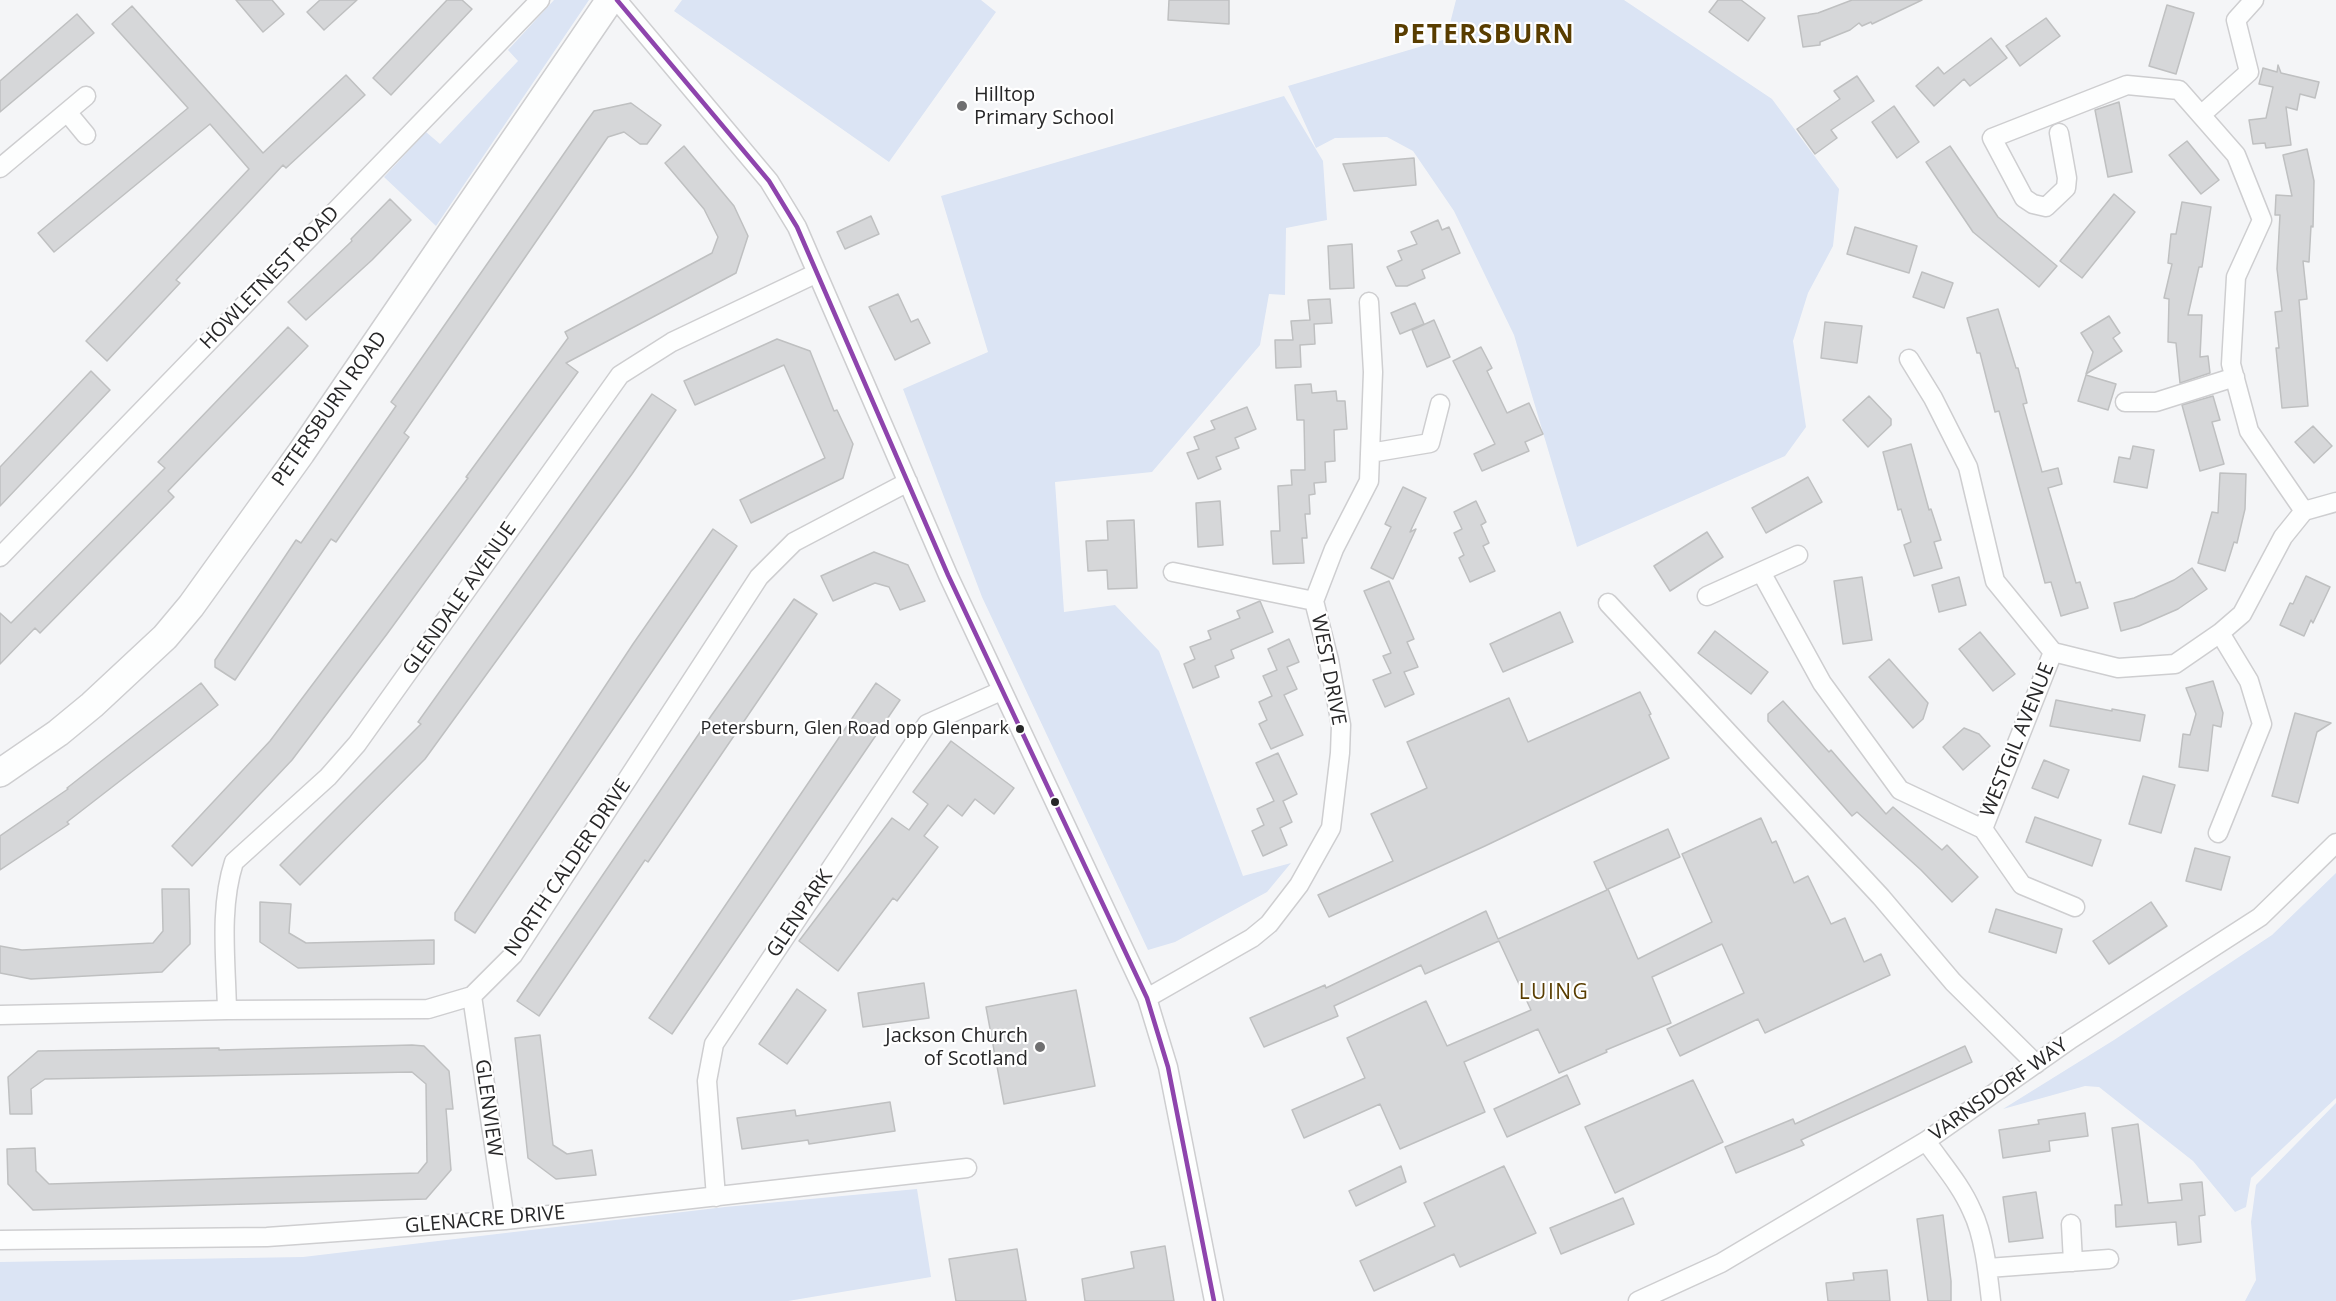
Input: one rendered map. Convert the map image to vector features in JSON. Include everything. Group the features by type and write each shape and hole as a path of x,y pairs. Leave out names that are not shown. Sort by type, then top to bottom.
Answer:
{"main road":[{"name":"PETERSBURN ROAD","path":"0,773 58,733 92,705 165,637 191,606 301,453 610,0"}],"street":[{"name":"HOWLETNEST ROAD","path":"0,557 540,0"},
{"path":"617,0 769,182 797,227 1001,691 1147,998 1168,1067 1214,1301"},
{"path":"2201,115 2249,72 2236,20 2254,0"},
{"path":"2059,133 2067,178 2066,188 2046,207 2033,204 2024,198 1992,138 2127,85 2179,90 2236,155 2262,220 2236,277 2231,364 2249,430 2304,511"},
{"path":"0,168 86,96"},
{"path":"67,112 86,135"},
{"name":"GLENDALE AVENUE","path":"226,1010 226,901 228,882 234,862 328,777 357,744 620,375 672,342 817,273"},
{"name":"WEST DRIVE","path":"1147,998 1252,938 1269,924 1299,885 1331,828 1341,725 1329,660 1314,601 1334,549 1369,481 1373,372 1369,302"},
{"path":"1909,359 1933,398 1968,467 1995,581 2053,652 2118,668 2175,664 2220,633 2241,614 2283,537 2304,511 2336,502"},
{"path":"2125,402 2156,402 2235,377"},
{"path":"1370,453 1430,443 1440,404"},
{"name":"NORTH CALDER DRIVE","path":"0,1015 226,1010 428,1009 472,996 513,955 759,577 794,542 908,482"},
{"path":"1707,596 1798,555"},
{"path":"1173,572 1314,601"},
{"path":"1761,572 1822,683 1900,790 1983,829 2022,885 2075,907"},
{"path":"1608,603 1881,897 1953,982 2036,1064"},
{"path":"2218,833 2262,724 2249,681 2220,633"},
{"name":"WESTGIL AVENUE","path":"1983,829 2053,652"},
{"name":"GLENPARK","path":"716,1197 707,1081 714,1044 927,724 1001,691"},
{"name":"VARNSDORF WAY","path":"1638,1301 1721,1263 1926,1141 2036,1064 2260,917 2336,843"},
{"name":"GLENVIEW","path":"472,996 504,1220"},
{"path":"1926,1141 1960,1188 1974,1213 1988,1269 1991,1301"},
{"name":"GLENACRE DRIVE","path":"0,1240 267,1238 504,1220 967,1168"},
{"path":"2071,1224 2073,1262"},
{"path":"1988,1269 2109,1259"}],"shaded area":[{"path":"554,0 589,0 436,226 384,177 426,132 440,144 518,61 508,50"},
{"path":"682,0 981,0 996,12 889,162 674,11"},
{"path":"1456,0 1624,0 1772,99 1839,189 1833,246 1808,293 1793,341 1806,427 1785,456 1577,547 1514,335 1454,211 1413,151 1387,137 1335,138 1316,148 1288,86 1446,39"},
{"path":"1284,96 1323,161 1327,220 1286,228 1285,295 1269,294 1260,345 1152,472 1055,482 1064,612 1115,605 1159,651 1243,876 1291,863 1267,892 1175,942 1148,950 982,597 903,389 988,352 941,196"},
{"path":"2336,873 2336,1098 2251,1178 2246,1207 2235,1212 2193,1161 2099,1087 2085,1086 2003,1109 2114,1040 2272,935"},
{"path":"2336,1103 2336,1301 2245,1301 2256,1280 2251,1222 2256,1185"},
{"path":"917,1189 931,1277 788,1301 0,1301 0,1262 303,1257 725,1207"}],"building":[{"path":"236,0 272,0 284,14 263,32"},
{"path":"320,0 357,0 324,30 307,12"},
{"path":"447,0 462,0 472,9 391,95 373,78"},
{"path":"1169,0 1229,0 1229,24 1168,20"},
{"path":"1718,0 1741,0 1765,18 1748,41 1709,12"},
{"path":"1852,0 1922,0 1872,24 1871,22 1862,26 1859,23 1850,30 1820,42 1820,45 1803,47 1798,16 1818,13"},
{"path":"2167,5 2194,13 2176,74 2149,66"},
{"path":"132,6 263,153 346,75 365,95 286,168 283,165 176,280 180,283 107,361 86,341 249,169 210,124 54,252 38,233 188,108 112,24"},
{"path":"77,14 94,33 0,112 0,81"},
{"path":"2046,18 2060,36 2020,66 2006,46"},
{"path":"1991,38 2007,58 1970,86 1964,79 1934,106 1916,86 1938,67 1944,74"},
{"path":"2278,65 2281,73 2319,82 2315,98 2300,94 2297,110 2286,107 2291,145 2266,148 2265,143 2253,144 2249,120 2266,118 2273,87 2259,84 2263,68 2277,72"},
{"path":"1857,76 1874,101 1831,130 1837,138 1815,154 1797,129 1840,99 1834,91"},
{"path":"2119,102 2132,172 2108,177 2095,110"},
{"path":"631,103 661,125 647,144 640,144 624,132 608,137 404,433 409,437 336,542 331,539 235,680 215,667 215,660 296,540 301,543 396,406 391,402 594,111"},
{"path":"1894,106 1919,142 1897,158 1872,122"},
{"path":"2187,141 2219,180 2201,194 2169,155"},
{"path":"684,146 734,206 748,236 736,273 566,363 578,372 387,634 292,760 192,866 172,846 270,741 468,478 466,477 568,338 565,332 712,253 718,237 704,209 665,163"},
{"path":"1950,146 1998,217 2057,266 2039,287 1973,232 1926,162"},
{"path":"2307,149 2314,181 2313,227 2311,226 2309,262 2303,261 2307,299 2299,300 2308,406 2282,408 2276,348 2279,348 2275,312 2282,311 2277,269 2280,215 2275,215 2276,195 2292,196 2283,155"},
{"path":"1414,158 1416,185 1354,191 1343,164"},
{"path":"2114,194 2135,212 2082,278 2060,261"},
{"path":"390,199 411,220 372,260 306,320 288,302 352,241 351,239"},
{"path":"2182,202 2211,207 2202,267 2199,267 2188,315 2202,315 2200,357 2208,356 2210,373 2180,383 2176,343 2168,342 2169,299 2164,298 2172,264 2168,263 2171,234 2176,234"},
{"path":"871,216 879,234 845,249 837,232"},
{"path":"1438,220 1442,230 1449,227 1460,253 1422,270 1425,278 1407,286 1396,286 1387,267 1402,260 1398,251 1417,244 1411,232"},
{"path":"1855,227 1917,246 1909,273 1847,254"},
{"path":"1352,244 1354,288 1330,289 1328,246"},
{"path":"1922,272 1953,283 1944,308 1913,297"},
{"path":"898,294 911,322 918,319 930,343 895,360 869,307"},
{"path":"1330,299 1332,323 1314,324 1315,344 1300,345 1301,367 1276,368 1275,340 1293,340 1291,321 1310,320 1308,300"},
{"path":"1415,303 1424,324 1400,334 1391,313"},
{"path":"1998,309 2016,368 2018,368 2027,403 2023,404 2042,472 2058,468 2062,484 2048,488 2076,583 2080,582 2088,608 2061,616 2051,582 2045,583 1999,411 1995,412 1980,353 1977,353 1967,318"},
{"path":"2109,316 2120,333 2113,338 2122,351 2086,374 2093,352 2081,333"},
{"path":"1434,320 1450,357 1427,367 1412,330"},
{"path":"1825,322 1862,326 1857,363 1821,358"},
{"path":"288,327 308,346 168,491 174,497 40,633 35,628 0,664 0,613 11,623 165,468 158,462"},
{"path":"777,339 810,351 834,411 837,410 853,444 843,478 751,523 740,500 825,458 784,365 695,405 684,381"},
{"path":"1481,347 1492,368 1487,371 1507,413 1529,403 1543,434 1525,442 1529,451 1482,471 1474,454 1495,444 1453,361"},
{"path":"91,371 110,390 0,506 0,467"},
{"path":"2086,375 2116,384 2108,410 2078,401"},
{"path":"1311,384 1312,393 1336,391 1337,401 1345,401 1347,429 1334,430 1335,461 1325,462 1326,482 1314,483 1315,494 1309,495 1310,514 1305,514 1307,538 1302,538 1304,563 1273,564 1271,531 1280,531 1278,486 1292,485 1291,470 1305,470 1304,420 1297,420 1295,385"},
{"path":"652,394 676,410 632,474 425,759 300,885 280,865 421,724 418,722"},
{"path":"1869,396 1891,419 1891,425 1868,447 1843,420"},
{"path":"2213,396 2220,420 2212,422 2224,464 2200,471 2182,405"},
{"path":"1247,407 1256,429 1235,438 1239,448 1216,457 1221,469 1198,479 1187,453 1199,449 1194,437 1215,429 1211,421"},
{"path":"2313,426 2332,446 2314,463 2295,442"},
{"path":"1911,444 1929,510 1931,509 1941,540 1934,542 1942,568 1914,576 1904,545 1911,542 1901,509 1898,510 1883,452"},
{"path":"2133,446 2154,450 2147,488 2114,482 2119,457 2130,459"},
{"path":"2220,473 2246,474 2245,509 2237,543 2234,542 2225,571 2198,563 2212,512 2218,513"},
{"path":"1808,477 1822,502 1766,533 1752,508"},
{"path":"1403,487 1426,498 1410,532 1416,529 1393,579 1371,568 1391,527 1385,524"},
{"path":"1220,501 1223,545 1198,547 1196,503"},
{"path":"1476,501 1486,522 1481,525 1489,543 1483,546 1495,571 1470,582 1459,558 1464,555 1454,533 1462,529 1454,512"},
{"path":"1134,520 1137,588 1108,589 1107,570 1088,571 1086,541 1108,540 1107,521"},
{"path":"713,529 737,546 475,933 455,920 455,913 633,644"},
{"path":"1707,532 1723,557 1670,591 1654,566"},
{"path":"874,552 908,565 925,601 900,610 889,587 875,583 833,601 821,576"},
{"path":"2192,568 2207,589 2178,609 2139,626 2121,631 2114,603 2134,598 2174,580"},
{"path":"2306,576 2330,587 2313,623 2311,620 2304,636 2280,625"},
{"path":"1862,577 1872,640 1843,644 1834,581"},
{"path":"1959,577 1966,605 1939,612 1932,585"},
{"path":"1389,581 1414,639 1407,642 1418,667 1404,672 1414,694 1385,707 1373,680 1391,673 1383,656 1391,653 1364,591"},
{"path":"794,599 817,614 648,862 645,860 539,1016 517,1001 711,716"},
{"path":"1260,601 1273,632 1231,650 1234,658 1215,666 1219,677 1193,688 1184,664 1195,659 1190,647 1211,639 1208,631 1240,618 1237,611"},
{"path":"1560,612 1573,642 1503,672 1490,644"},
{"path":"1715,631 1768,672 1751,694 1698,653"},
{"path":"1980,632 2015,674 1993,691 1959,649"},
{"path":"1289,639 1299,662 1287,667 1297,689 1284,695 1303,735 1271,749 1259,724 1267,720 1259,702 1272,696 1263,676 1277,670 1268,649"},
{"path":"1889,659 1928,703 1923,719 1913,728 1869,677"},
{"path":"2213,681 2223,713 2221,727 2213,725 2208,771 2179,767 2183,734 2190,735 2196,714 2186,688"},
{"path":"201,683 218,705 67,822 69,824 0,870 0,836 68,789"},
{"path":"876,683 900,700 672,1034 649,1018"},
{"path":"1640,692 1669,758 1329,917 1318,895 1393,861 1371,814 1427,788 1407,742 1509,698 1528,742"},
{"path":"2056,700 2145,715 2140,741 2050,726"},
{"path":"1783,701 1829,752 1831,750 1886,814 1893,807 1942,850 1947,845 1978,877 1952,902 1921,870 1857,812 1852,816 1768,721 1768,714"},
{"path":"2295,713 2331,723 2317,732 2298,803 2272,796"},
{"path":"1964,728 1979,734 1990,746 1963,770 1943,747"},
{"path":"951,741 1014,788 994,814 975,799 962,816 948,805 924,836 938,847 897,901 893,898 838,971 799,941 892,818 909,830 928,804 913,792"},
{"path":"1278,753 1297,794 1283,801 1292,822 1280,828 1287,845 1263,856 1252,831 1264,825 1257,809 1274,801 1256,763"},
{"path":"2044,760 2069,770 2058,798 2032,788"},
{"path":"2143,776 2175,785 2161,833 2129,824"},
{"path":"2035,817 2101,840 2092,866 2026,842"},
{"path":"1761,818 1772,843 1776,841 1794,883 1808,876 1831,924 1845,918 1864,962 1881,954 1890,975 1765,1033 1758,1019 1680,1056 1667,1029 1744,993 1722,944 1652,977 1671,1023 1606,1050 1607,1052 1559,1073 1538,1029 1464,1062 1485,1112 1400,1149 1380,1104 1304,1138 1292,1110 1365,1078 1347,1038 1426,1001 1447,1046 1531,1010 1499,941 1425,974 1421,965 1334,1006 1338,1016 1264,1047 1250,1018 1325,985 1326,988 1486,911 1498,939 1607,890 1594,862 1668,829 1680,857 1608,889 1638,959 1712,922 1682,854"},
{"path":"2195,848 2230,857 2221,890 2186,881"},
{"path":"162,889 189,889 190,944 162,972 31,979 0,973 0,946 22,950 153,943 163,931"},
{"path":"260,902 291,904 289,933 306,943 434,940 434,964 298,968 260,942"},
{"path":"2151,902 2167,926 2109,964 2093,941"},
{"path":"1996,909 2062,929 2056,953 1989,932"},
{"path":"924,983 929,1018 863,1027 858,993"},
{"path":"797,989 826,1010 787,1064 759,1044"},
{"name":"Jackson Church of Scotland","path":"1076,990 1095,1086 1004,1104 986,1007"},
{"path":"540,1035 553,1145 567,1154 592,1150 596,1175 556,1179 528,1158 515,1038"},
{"path":"424,1046 449,1071 453,1109 446,1109 451,1170 426,1199 33,1210 8,1184 7,1149 35,1148 36,1171 49,1184 418,1173 427,1162 426,1084 412,1072 45,1079 31,1089 32,1114 10,1114 8,1077 38,1051 219,1048 219,1050"},
{"path":"1965,1046 1972,1062 1801,1140 1804,1145 1736,1173 1725,1147 1793,1119 1795,1124"},
{"path":"1567,1075 1580,1104 1507,1137 1494,1109"},
{"path":"1693,1080 1723,1142 1615,1193 1585,1127"},
{"path":"890,1102 895,1131 809,1144 808,1140 742,1149 737,1118 795,1110 796,1116"},
{"path":"2085,1113 2088,1136 2049,1141 2050,1151 2003,1158 1999,1130 2039,1124 2038,1120"},
{"path":"2138,1124 2148,1203 2182,1200 2180,1184 2202,1182 2205,1215 2199,1216 2201,1242 2178,1245 2176,1222 2116,1227 2115,1205 2122,1205 2112,1128"},
{"path":"1401,1166 1406,1182 1356,1206 1349,1191"},
{"path":"1504,1166 1536,1233 1460,1267 1454,1254 1374,1291 1360,1261 1435,1226 1424,1203"},
{"path":"2036,1192 2043,1238 2009,1242 2003,1197"},
{"path":"1623,1198 1634,1224 1561,1254 1550,1228"},
{"path":"1943,1215 1951,1281 1951,1301 1928,1301 1917,1219"},
{"path":"1165,1246 1174,1301 1085,1301 1082,1279 1134,1268 1131,1252"},
{"path":"1017,1249 1026,1301 956,1301 949,1259"},
{"path":"1887,1270 1890,1301 1828,1301 1826,1283 1854,1280 1853,1273"}],"transit line":[{"path":"617,0 769,181 797,227 948,575 1147,998 1168,1067 1214,1301"}],"place":[{"name":"Hilltop Primary School","path":"962,106"},
{"name":"Petersburn, Glen Road opp Glenpark","path":"1020,729"},
{"name":"Jackson Church of Scotland","path":"1040,1047"}],"district":[{"name":"PETERSBURN","path":"1484,36"},
{"name":"LUING","path":"1554,993"}]}
